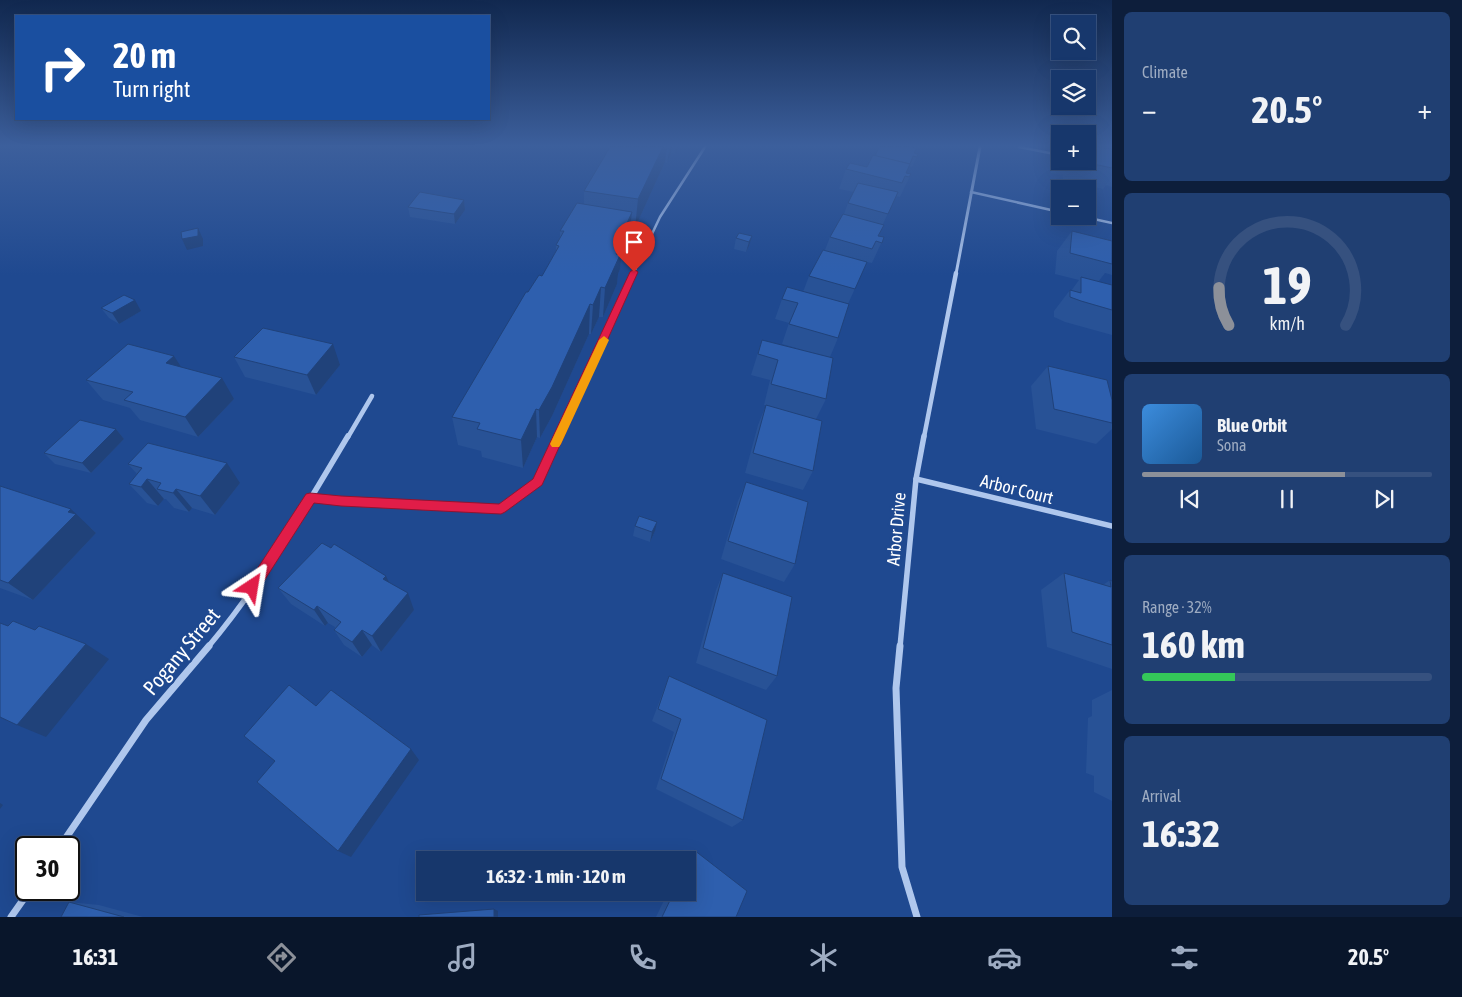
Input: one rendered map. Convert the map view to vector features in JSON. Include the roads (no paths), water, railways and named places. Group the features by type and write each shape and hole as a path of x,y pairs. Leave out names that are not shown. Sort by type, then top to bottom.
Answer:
{"street":[{"name":"Arbor Drive","path":"917,917 902,866 896,688 916,479 971,192"},
{"name":"Pogany Street","path":"67,836 146,720 233,617 310,498 372,396"},
{"name":"Arbor Court","path":"916,479 1112,526"},
{"path":"11,917 22,901"}],"lane":[{"path":"310,498 501,509 538,482 648,240 677,190"},
{"path":"971,192 1051,210"},
{"path":"1096,220 1112,223"}]}
